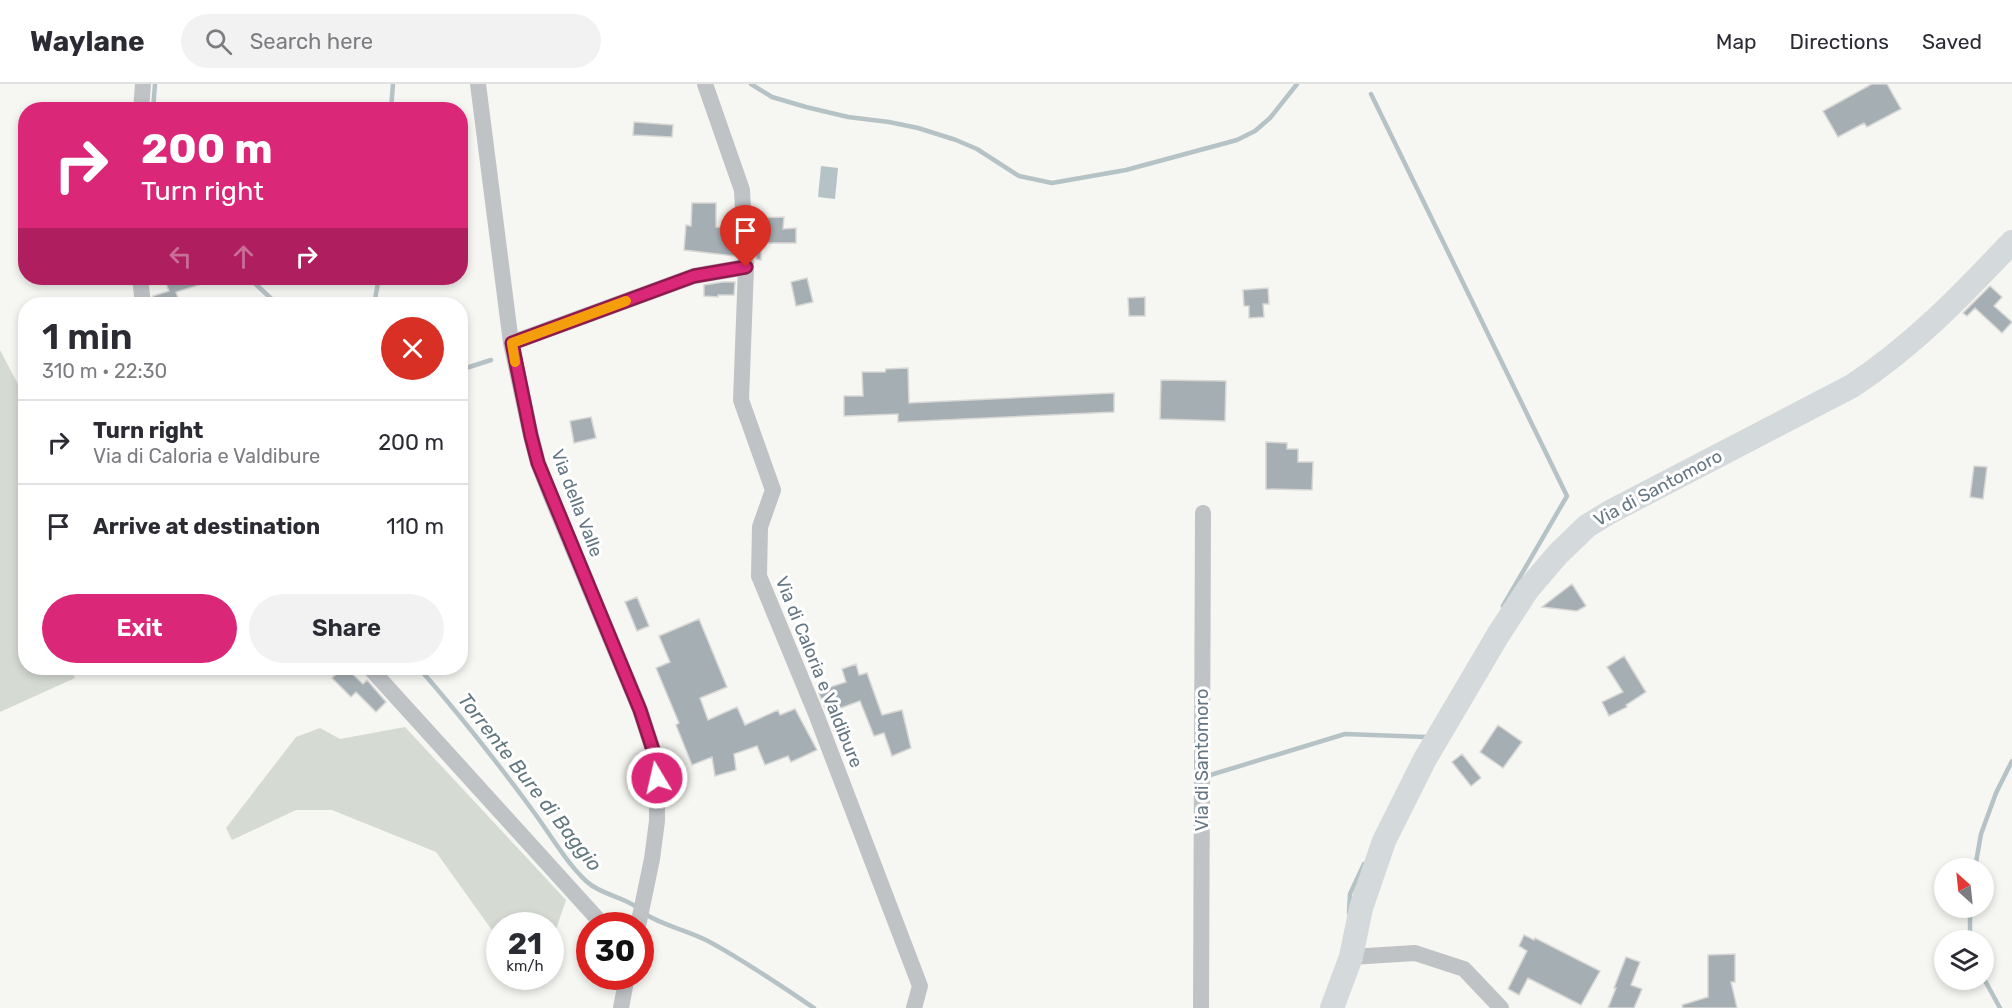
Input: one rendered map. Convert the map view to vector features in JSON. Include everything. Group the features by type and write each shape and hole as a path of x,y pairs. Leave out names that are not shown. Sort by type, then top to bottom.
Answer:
{"main road":[{"name":"Via di Santomoro","path":"1332,1008 1351,957 1361,908 1384,841 1425,759 1498,635 1528,589 1558,554 1587,526 1610,512 1852,386 1881,367 1937,320 2012,242"}],"street":[{"path":"142,102 143,84"},
{"name":"Via della Valle","path":"478,84 512,343 538,463 640,710 654,753 658,811 652,859 641,912"},
{"name":"Via di Caloria e Valdibure","path":"705,84 742,190 746,267 741,400 773,490 760,527 759,576 816,714 920,986 914,1008"},
{"path":"512,343 694,276 746,267"},
{"name":"Via di Santomoro","path":"1201,1008 1203,513"},
{"path":"376,675 591,912"},
{"path":"1351,957 1415,953 1464,969 1501,1008"},
{"path":"621,1008 624,990"}],"shaded area":[{"path":"821,166 838,168 835,199 818,197"},
{"path":"0,350 18,384 18,675 73,675 75,678 0,712"},
{"path":"405,727 566,900 562,912 486,912 486,922 436,852 332,810 296,810 232,840 226,828 296,737 320,728 340,739"}],"building":[{"path":"1872,84 1887,84 1901,109 1867,127 1864,123 1838,137 1823,111"},
{"path":"634,122 673,125 672,137 633,135"},
{"path":"692,203 716,203 716,227 733,228 735,256 684,250 686,225 691,226"},
{"path":"784,217 783,229 796,228 796,243 761,243 761,260 756,259 754,218"},
{"path":"807,278 813,302 796,306 791,282"},
{"path":"735,282 734,295 704,296 704,285"},
{"path":"167,285 199,285 176,292 178,297 153,297 169,291"},
{"path":"1990,286 2002,297 1994,306 2012,322 2002,333 1975,308 1967,316 1963,313"},
{"path":"1268,288 1269,304 1263,304 1264,317 1249,318 1249,306 1244,306 1243,290"},
{"path":"1145,297 1145,316 1129,316 1128,298"},
{"path":"908,368 909,403 1114,393 1114,412 898,422 898,414 844,416 844,396 863,396 862,372 885,372 886,369"},
{"path":"1161,380 1226,381 1225,421 1160,419"},
{"path":"591,417 596,438 574,443 570,421"},
{"path":"1266,442 1287,443 1287,449 1298,449 1298,462 1313,462 1312,490 1266,489"},
{"path":"1974,466 1987,467 1983,499 1970,497"},
{"path":"1572,584 1586,606 1577,611 1542,607"},
{"path":"637,597 649,626 637,631 625,602"},
{"path":"699,619 727,687 700,698 708,720 737,707 745,725 778,710 780,715 795,709 817,750 791,762 788,756 765,765 757,746 734,754 736,770 715,776 712,757 692,765 676,725 679,723 656,668 670,662 659,636"},
{"path":"1624,656 1646,692 1626,705 1627,707 1609,716 1602,702 1623,692 1607,667"},
{"path":"856,664 859,675 867,673 882,715 902,710 911,748 892,756 884,733 874,736 860,701 827,713 818,691 846,682 842,669"},
{"path":"335,675 353,675 363,684 367,680 386,702 376,712 356,692 351,697 332,678"},
{"path":"1498,725 1522,742 1503,768 1480,752"},
{"path":"1462,754 1481,778 1471,786 1452,762"},
{"path":"1524,935 1534,940 1535,938 1600,971 1581,1005 1528,978 1519,995 1508,989 1527,951 1519,946"},
{"path":"1735,954 1735,982 1731,982 1737,1008 1683,1008 1682,1005 1708,997 1708,955"},
{"path":"1626,957 1640,962 1631,985 1642,989 1634,1008 1608,1008 1616,988 1614,988"}],"waterway":[{"path":"154,102 155,84"},
{"name":"Torrente Bure di Baggio","path":"392,102 393,84"},
{"path":"751,84 772,97 806,107 848,117 918,128 956,140 977,149 1019,176 1052,183 1126,170 1237,140 1255,131 1270,118 1297,84"},
{"path":"1371,94 1567,496 1503,606"},
{"path":"257,285 269,297"},
{"name":"Torrente Bure di Baggio","path":"375,297 378,285"},
{"path":"468,367 491,360"},
{"name":"Torrente Bure di Baggio","path":"425,675 492,756 578,873 592,886 638,908"},
{"path":"1207,776 1345,734 1426,737"},
{"path":"1977,858 1981,834 1996,793 2012,761"},
{"path":"1349,913 1350,894 1364,864"},
{"path":"1970,918 1970,930"},
{"name":"Torrente Bure di Baggio","path":"654,919 708,941 814,1008"},
{"path":"1990,990 2000,1008"}],"slow traffic":[{"path":"515,362 512,343 626,301"}],"route":[{"path":"657,778 648,731 538,463 512,343 694,276 746,267"}]}
